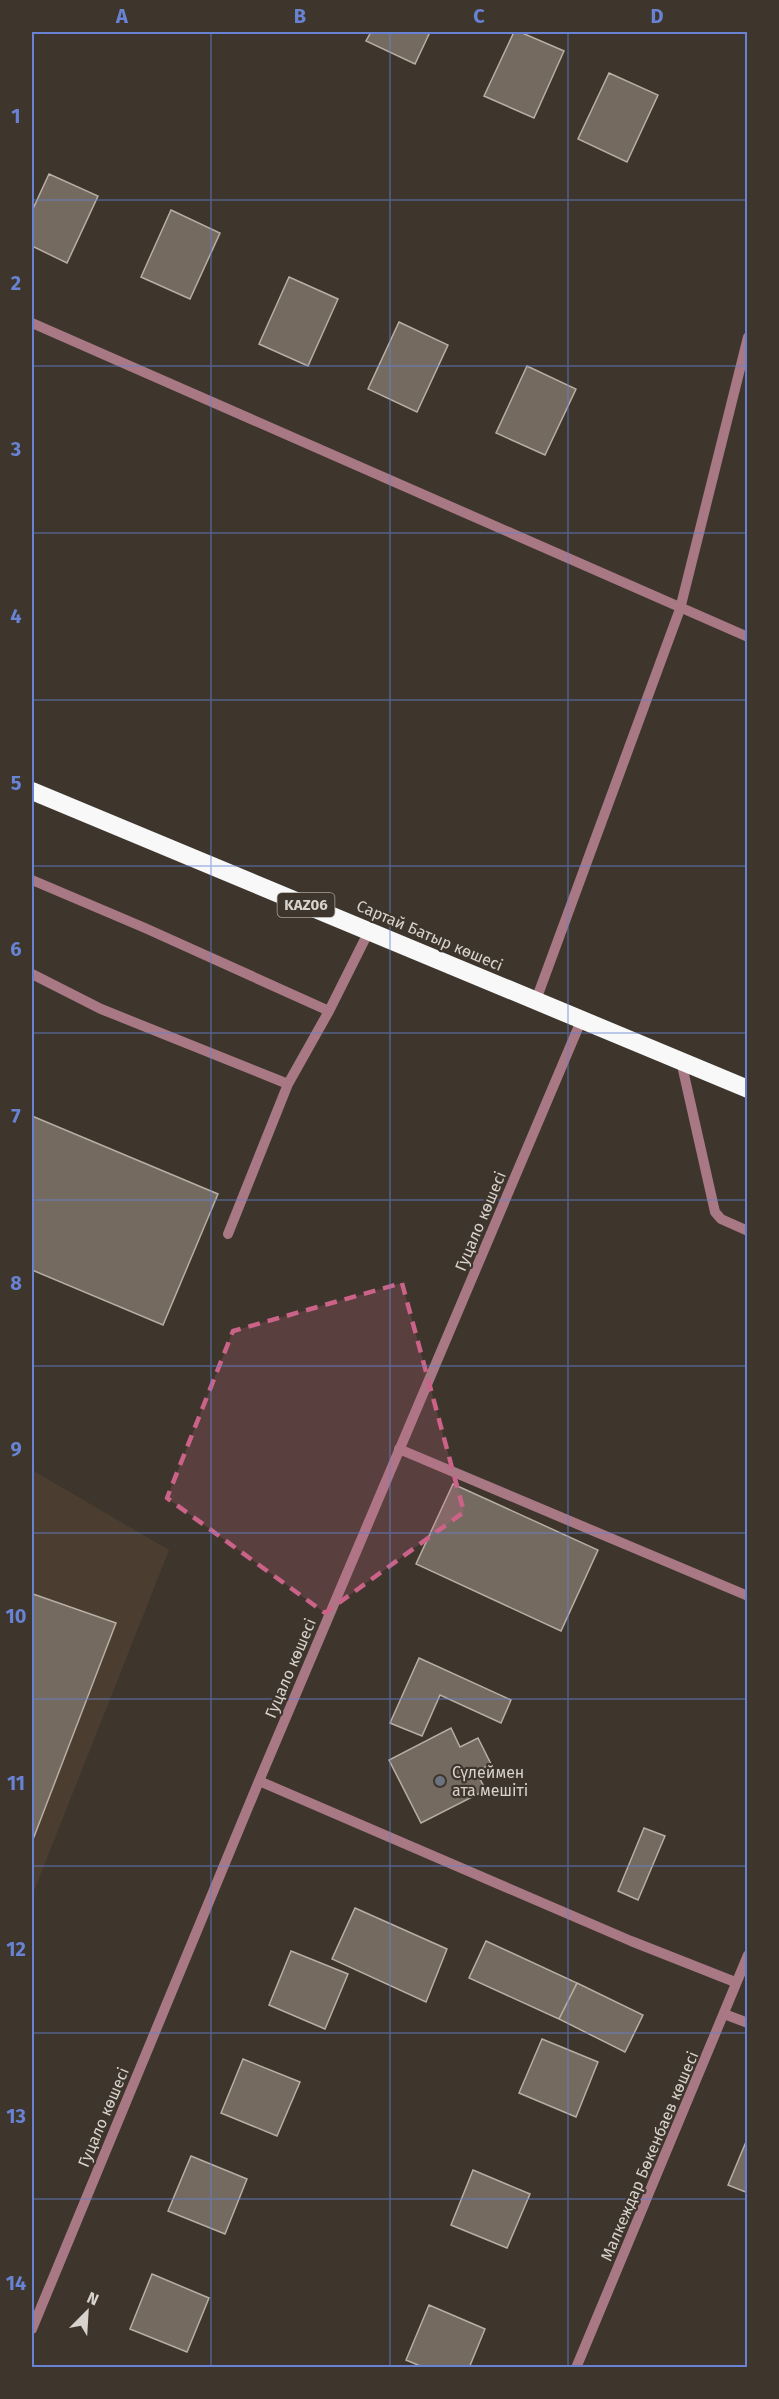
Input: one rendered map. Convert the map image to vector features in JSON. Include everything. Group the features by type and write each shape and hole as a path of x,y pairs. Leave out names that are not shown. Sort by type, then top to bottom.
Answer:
{"highway":[{"name":"Сартай Батыр көшесі","path":"32,790 747,1089"}],"street":[{"path":"32,323 747,637"},
{"path":"536,1000 680,609 747,337"},
{"path":"32,880 329,1011"},
{"path":"228,1234 288,1084 329,1011 369,931"},
{"path":"32,974 101,1009 288,1084"},
{"name":"Гуцало көшесі","path":"32,2329 259,1781 581,1020"},
{"path":"681,1061 712,1203 721,1219 747,1231"},
{"path":"399,1449 747,1596"},
{"path":"259,1781 631,1941 735,1982"},
{"name":"Малкеждар Бөкенбаев көшесі","path":"576,2367 747,1955"},
{"path":"724,2014 747,2024"}],"highlighted area":[{"path":"402,1283 464,1512 325,1613 167,1498 233,1331"}],"shaded area":[{"path":"32,1470 169,1550 32,1896"}],"building":[{"path":"371,32 430,32 415,64 366,41"},
{"path":"514,32 520,32 564,51 534,118 484,96"},
{"path":"609,73 658,95 627,162 578,139"},
{"path":"49,174 98,196 67,263 32,246 32,211"},
{"path":"171,210 220,233 190,299 141,277"},
{"path":"289,277 338,299 308,366 259,344"},
{"path":"399,322 448,345 417,412 368,389"},
{"path":"527,366 576,389 545,455 496,433"},
{"path":"32,1116 218,1194 163,1325 32,1270"},
{"path":"453,1484 598,1550 561,1631 416,1564"},
{"path":"33,1594 116,1623 32,1842 32,1598"},
{"path":"419,1658 511,1700 501,1723 440,1695 422,1736 390,1723"},
{"name":"Сүлеймен ата мешіті","path":"451,1728 460,1747 478,1738 491,1764 476,1772 486,1790 421,1823 389,1760"},
{"path":"644,1828 665,1836 638,1900 618,1891"},
{"path":"355,1908 447,1949 426,2002 332,1959"},
{"path":"486,1941 577,1983 559,2019 469,1978"},
{"path":"291,1951 348,1974 325,2029 269,2005"},
{"path":"577,1983 643,2015 625,2052 559,2019"},
{"path":"542,2039 598,2062 576,2117 519,2093"},
{"path":"243,2059 300,2082 277,2136 221,2113"},
{"path":"748,2137 748,2193 728,2185"},
{"path":"191,2156 247,2179 225,2234 168,2211"},
{"path":"473,2170 530,2194 507,2248 451,2225"},
{"path":"152,2274 209,2298 187,2352 130,2329"},
{"path":"429,2305 485,2329 469,2368 425,2368 406,2360"}],"place":[{"name":"Сүлеймен ата мешіті","path":"440,1781"}]}
